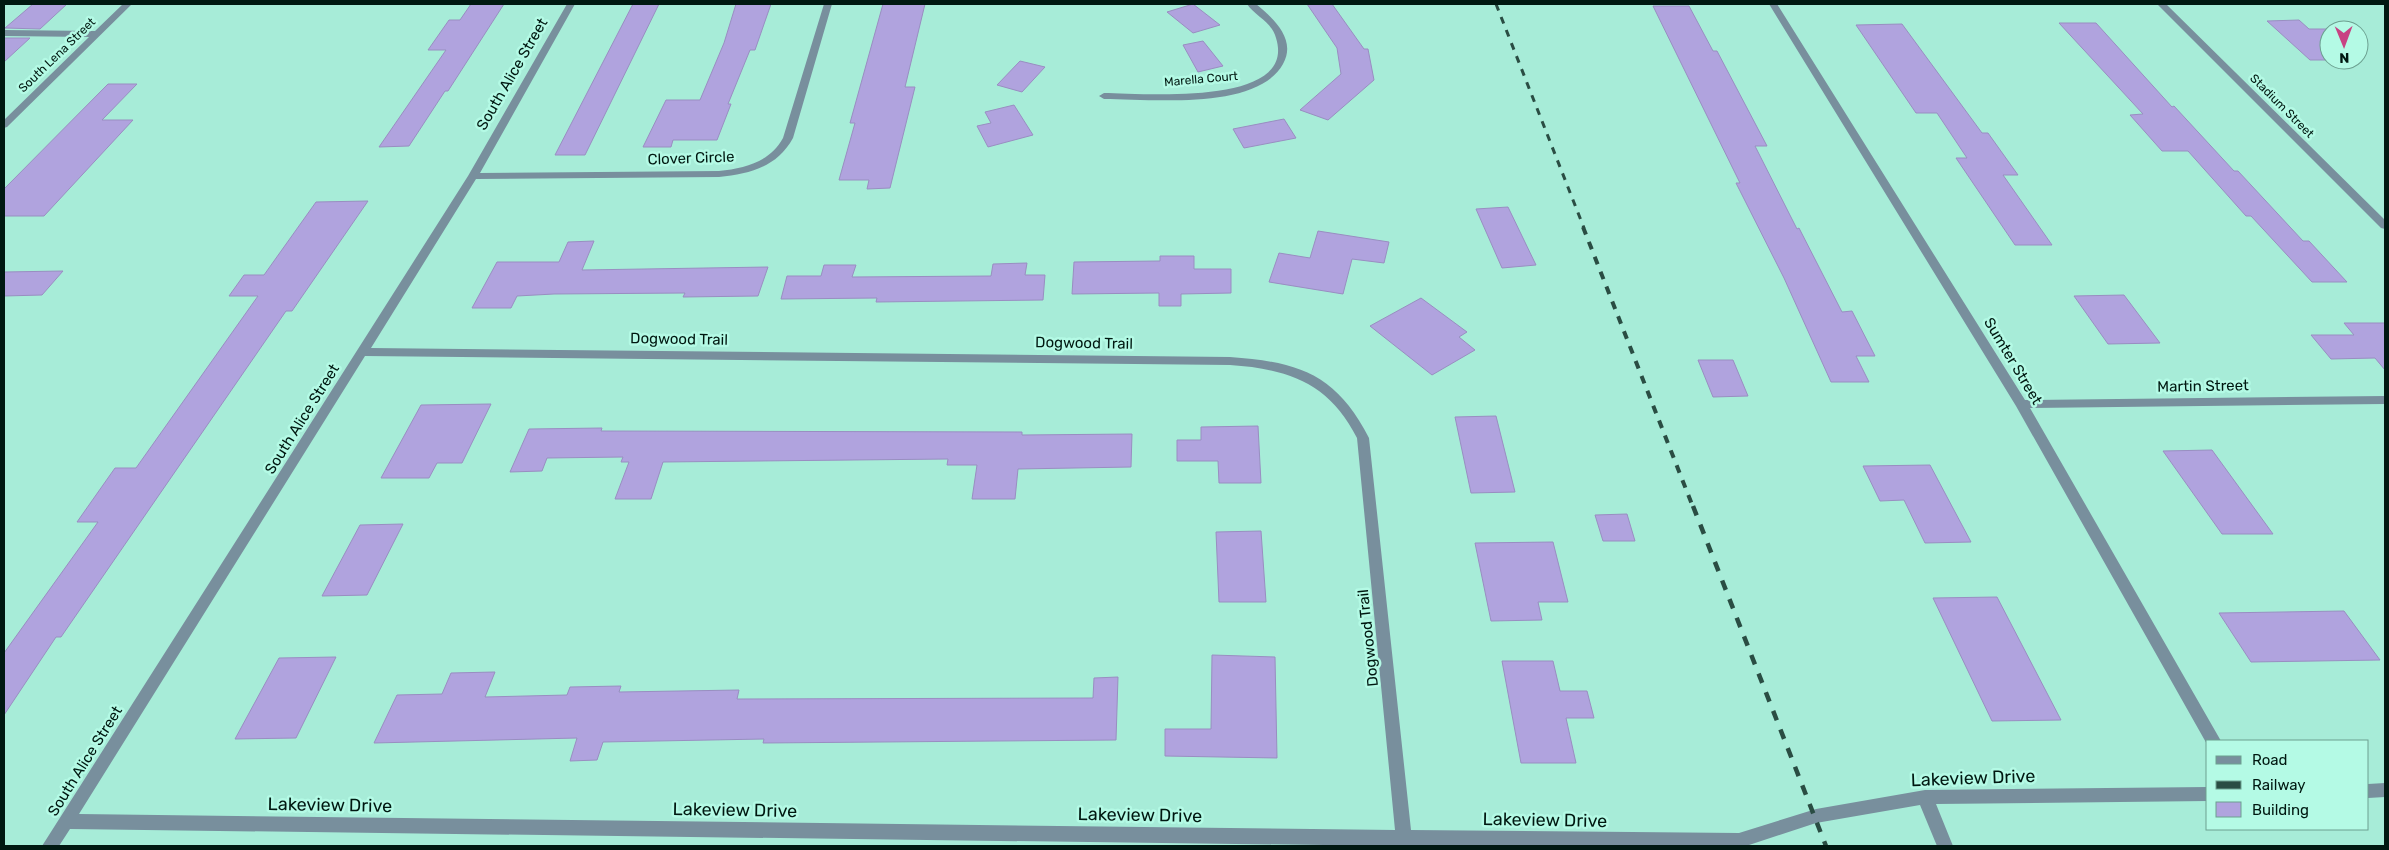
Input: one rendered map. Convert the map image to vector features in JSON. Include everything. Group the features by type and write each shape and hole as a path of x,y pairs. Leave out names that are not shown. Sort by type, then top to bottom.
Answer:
{"street":[{"name":"South Lena Street","path":"4,125 128,4"},
{"name":"South Alice Street","path":"50,846 473,176 571,4"},
{"name":"Clover Circle","path":"473,176 719,174 743,171 765,163 780,151 788,138 828,4"},
{"name":"Marella Court","path":"1104,96 1212,94 1236,91 1256,85 1276,68 1282,57 1283,44 1278,31 1252,4"},
{"name":"Sumter Street","path":"1773,4 2021,404 2212,740"},
{"name":"Stadium Street","path":"2161,4 2385,226"},
{"path":"4,33 97,34"},
{"name":"Dogwood Trail","path":"363,352 1230,361 1271,364 1308,378 1338,398 1349,410 1363,438 1405,843"},
{"name":"Martin Street","path":"2021,404 2385,400"},
{"path":"2369,791 2385,790"},
{"name":"Lakeview Drive","path":"66,821 1405,843 1739,841 1816,816 1924,797 2206,794"},
{"path":"1924,797 1945,846"}],"building":[{"path":"33,4 67,4 40,29 5,28"},
{"path":"471,4 504,4 448,91 445,91 409,146 379,147 446,50 428,50 449,20 460,20"},
{"path":"633,4 659,4 585,155 555,155"},
{"path":"736,4 771,4 755,50 750,50 728,104 731,104 717,140 673,140 671,147 643,147 666,100 700,100 724,43"},
{"path":"883,4 925,4 905,87 915,87 890,188 867,189 869,180 839,180 855,123 850,123"},
{"path":"1193,4 1220,25 1193,33 1167,12"},
{"path":"1307,4 1332,4 1364,49 1368,49 1374,80 1328,120 1300,110 1341,74 1337,48"},
{"path":"1653,6 1689,6 1713,51 1717,51 1767,146 1755,146 1797,229 1799,228 1842,312 1852,311 1875,356 1856,356 1869,382 1831,382 1784,278 1736,183 1740,183"},
{"path":"2299,20 2309,29 2319,29 2319,60 2310,60 2267,21"},
{"path":"2059,23 2096,23 2172,107 2174,106 2234,171 2238,171 2303,241 2309,241 2347,282 2312,282 2251,216 2246,216 2188,151 2162,151 2130,115 2143,114"},
{"path":"1902,24 1982,133 1988,133 2018,175 2003,175 2052,245 2015,245 1956,158 1967,158 1937,113 1916,113 1856,25"},
{"path":"4,38 30,38 4,62"},
{"path":"1203,41 1223,66 1198,72 1183,45"},
{"path":"1020,61 1045,67 1022,92 997,85"},
{"path":"108,84 137,84 102,120 133,120 44,216 4,216 4,189"},
{"path":"1014,105 1033,135 988,147 977,126 991,123 985,112"},
{"path":"1284,119 1296,138 1244,148 1233,129"},
{"path":"368,201 292,311 286,311 61,637 56,637 4,715 4,653 98,522 77,522 115,468 136,468 258,296 229,296 244,275 264,275 316,202"},
{"path":"1508,207 1536,265 1502,268 1476,209"},
{"path":"1318,231 1389,242 1384,263 1352,259 1343,294 1269,282 1279,253 1310,258"},
{"path":"594,241 582,270 768,267 758,296 683,297 685,293 554,294 517,296 511,308 472,308 497,262 559,262 568,242"},
{"path":"1160,256 1194,256 1194,269 1231,269 1231,293 1181,294 1181,306 1159,306 1159,293 1072,294 1074,262 1160,261"},
{"path":"1027,263 1025,275 1045,275 1043,300 876,302 877,298 781,299 787,276 821,276 824,265 856,265 852,277 991,276 993,264"},
{"path":"63,271 42,295 4,296 4,272"},
{"path":"2124,295 2160,343 2108,344 2074,296"},
{"path":"1421,298 1467,332 1459,337 1475,350 1432,375 1370,326"},
{"path":"2344,323 2385,323 2385,370 2375,358 2331,359 2311,335 2354,335"},
{"path":"1698,360 1733,360 1748,396 1713,397"},
{"path":"491,404 462,463 437,463 429,478 381,478 421,405"},
{"path":"1496,416 1515,492 1471,493 1455,417"},
{"path":"1258,426 1261,483 1219,483 1218,461 1177,461 1177,440 1201,440 1201,427"},
{"path":"602,428 601,431 1022,432 1022,435 1132,434 1131,467 1018,469 1015,499 972,499 977,465 947,465 948,459 663,462 651,499 615,499 629,462 621,462 623,457 547,458 542,471 510,472 529,429"},
{"path":"2212,450 2273,534 2222,534 2163,451"},
{"path":"1930,465 1971,542 1925,543 1904,500 1880,501 1863,466"},
{"path":"1627,514 1635,541 1603,541 1595,515"},
{"path":"403,524 367,595 322,596 360,525"},
{"path":"1261,531 1266,602 1219,602 1216,532"},
{"path":"1553,542 1568,602 1538,602 1542,620 1491,621 1475,543"},
{"path":"1997,597 2061,720 1992,721 1933,598"},
{"path":"2344,611 2380,660 2251,662 2219,613"},
{"path":"1212,655 1275,657 1277,758 1165,756 1165,729 1211,729"},
{"path":"336,657 296,738 235,739 279,658"},
{"path":"1502,661 1553,661 1560,691 1587,691 1594,718 1566,718 1576,763 1521,763"},
{"path":"495,672 485,697 567,695 570,687 621,686 619,692 739,690 737,699 1093,698 1094,678 1118,677 1116,740 763,743 764,739 603,742 597,760 570,761 577,738 374,743 397,695 442,694 451,673"}],"railway":[{"path":"1496,4 1584,228"},
{"path":"1583,227 1693,507"},
{"path":"1693,506 1826,846"}]}
